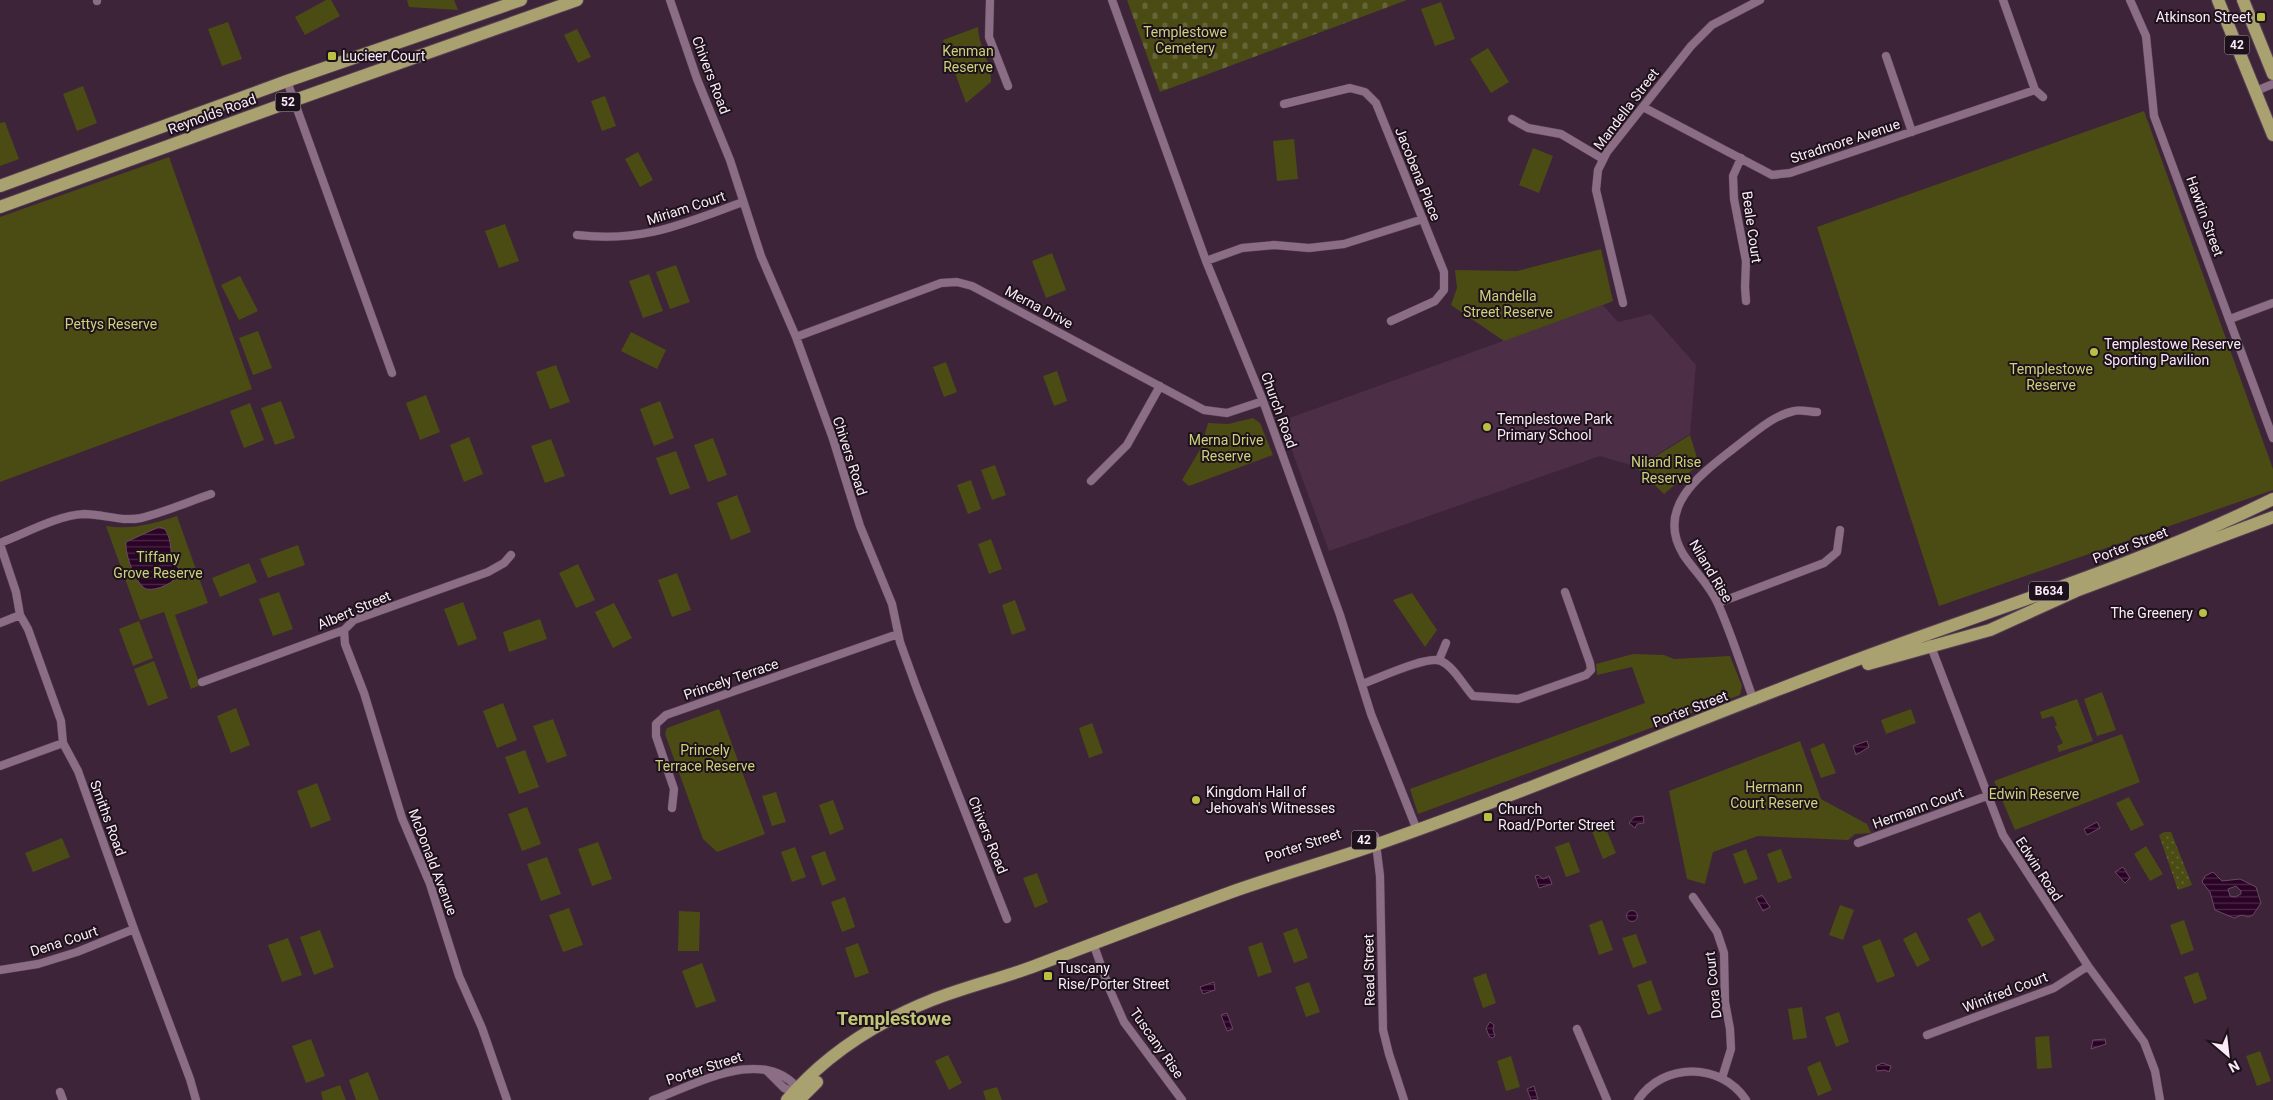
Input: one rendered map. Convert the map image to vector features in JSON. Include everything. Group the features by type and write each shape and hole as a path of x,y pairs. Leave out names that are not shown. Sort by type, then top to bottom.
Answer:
{"main road":[{"name":"Reynolds Road","path":"0,186 287,81 521,0"},
{"name":"Reynolds Road","path":"0,207 577,0"},
{"name":"42","path":"2218,0 2273,135"},
{"name":"42","path":"2243,0 2273,74"},
{"name":"Porter Street","path":"796,1094 840,1051 871,1030 935,999 1123,932 1208,892 1376,840 1609,756 1926,634 2178,543 2273,499"},
{"name":"Porter Street","path":"1754,700 1896,655 1963,639 2011,622 2076,591 2273,517"}],"street":[{"name":"Chivers Road","path":"670,0 697,79 730,160 761,256 796,337 833,439 860,526 892,604 898,634 917,689 1007,919"},
{"path":"990,0 989,37 1008,86"},
{"name":"Church Road","path":"1112,0 1206,261 1263,401 1340,615 1371,714 1415,826"},
{"name":"Mandella Street","path":"1623,303 1596,190 1598,170 1603,159 1642,106 1691,46 1712,25 1760,0"},
{"path":"2003,0 2035,90 2043,97"},
{"name":"Hawtin Street","path":"2130,0 2146,36 2154,116 2273,438"},
{"path":"1886,56 1912,132"},
{"path":"287,81 392,373"},
{"path":"2256,90 2273,84"},
{"name":"Jacobena Place","path":"1284,104 1350,88 1365,92 1376,103 1444,272 1444,290 1435,301 1391,321"},
{"name":"Stradmore Avenue","path":"1642,106 1772,175 1790,173 2035,90"},
{"path":"1512,119 1528,128 1561,134 1603,159"},
{"name":"Beale Court","path":"1741,158 1733,176 1734,200 1746,261 1744,287 1746,301"},
{"name":"Miriam Court","path":"577,235 602,238 632,237 667,230 743,202"},
{"path":"1206,261 1242,248 1274,245 1309,248 1344,244 1423,219"},
{"name":"Merna Drive","path":"796,337 941,283 957,282 972,286 1204,410 1227,413 1263,401"},
{"path":"2230,318 2273,303"},
{"path":"1091,481 1126,445 1160,386"},
{"name":"Niland Rise","path":"1754,700 1718,603 1707,584 1683,553 1675,533 1676,513 1684,495 1700,475 1772,420 1795,410 1817,412"},
{"path":"0,543 81,514 97,514 123,520 141,518 211,494"},
{"path":"1718,603 1824,563 1836,552 1840,530"},
{"name":"Smiths Road","path":"0,543 16,592 20,616 28,629 60,721 63,743 78,771 196,1100"},
{"name":"Albert Street","path":"202,682 344,630 354,620 488,572 504,563 511,555"},
{"path":"1362,684 1424,661 1439,660 1451,668 1472,696 1518,699 1586,675 1591,670 1590,663 1565,592"},
{"path":"1995,610 1998,620 2011,622"},
{"path":"0,623 20,616"},
{"name":"McDonald Avenue","path":"344,630 344,644 364,693 402,818 430,884 459,976 482,1028 507,1100"},
{"name":"Princely Terrace","path":"672,808 674,789 656,736 656,724 666,715 898,634"},
{"name":"Edwin Road","path":"1926,634 2003,835 2088,966 2144,1042 2155,1071 2160,1100"},
{"path":"1439,660 1446,643"},
{"path":"0,766 63,743"},
{"name":"Hermann Court","path":"1858,844 1987,796"},
{"name":"Read Street","path":"1376,840 1380,876 1383,1030 1404,1100"},
{"name":"Dora Court","path":"1693,897 1717,932 1724,953 1725,1002 1730,1029 1731,1049 1722,1078"},
{"name":"Dena Court","path":"0,970 38,964 77,952 134,929"},
{"name":"Tuscany Rise","path":"1093,943 1109,988 1124,1022 1182,1100"},
{"name":"Winifred Court","path":"1927,1035 2054,988 2088,966"},
{"path":"1577,1029 1607,1100"},
{"name":"Porter Street","path":"653,1100 734,1071 756,1068 778,1072 791,1079 796,1094"},
{"path":"1638,1100 1655,1082 1676,1072 1697,1070 1722,1078 1739,1090 1746,1100"},
{"path":"60,1092 63,1100"}],"shaded area":[{"name":"Templestowe Park Primary School","path":"1603,305 1618,322 1651,314 1696,365 1690,434 1637,467 1600,456 1329,551 1281,421"},
{"path":"159,527 165,529 173,559 180,573 165,586 156,589 146,589 138,581 132,568 127,554 126,542"},
{"path":"1867,741 1869,747 1856,755 1853,746"},
{"path":"1643,816 1644,823 1637,824 1635,828 1629,823 1634,817"},
{"path":"2097,822 2100,828 2087,835 2084,829"},
{"path":"2123,867 2130,878 2125,883 2115,872"},
{"path":"2213,872 2222,881 2240,879 2256,887 2261,903 2253,915 2248,917 2242,915 2234,918 2215,910 2210,892 2202,882 2205,876","holes":["2236,886 2241,891 2241,894 2235,897 2230,896 2228,889"]},
{"path":"1538,875 1543,879 1549,876 1552,884 1539,888 1535,876"},
{"path":"1762,895 1770,907 1763,911 1756,898"},
{"path":"1632,910 1638,916 1632,922 1626,916"},
{"path":"1214,982 1215,990 1203,994 1200,987"},
{"path":"1227,1013 1233,1029 1227,1031 1221,1015"},
{"path":"1490,1022 1494,1025 1495,1036 1492,1038 1489,1036 1486,1028"},
{"path":"2105,1039 2106,1044 2091,1049 2093,1040"},
{"path":"1882,1063 1891,1066 1889,1072 1885,1070 1877,1071 1876,1066"},
{"path":"1534,1086 1538,1099 1531,1100 1527,1089"}],"green space":[{"path":"326,0 331,0 340,16 305,35 295,17"},
{"path":"407,0 454,0 458,10 409,7"},
{"name":"Templestowe Cemetery","path":"1127,0 1407,0 1160,92"},
{"path":"1441,2 1455,39 1435,46 1421,9"},
{"path":"228,22 242,59 222,66 208,29"},
{"name":"Kenman Reserve","path":"978,27 980,41 991,75 991,82 966,103 943,40"},
{"path":"577,29 591,57 578,63 564,35"},
{"path":"1488,48 1509,82 1491,93 1470,59"},
{"path":"83,86 97,123 77,131 63,94"},
{"path":"605,96 616,126 602,131 591,101"},
{"name":"Templestowe Reserve","path":"2144,111 2273,469 2273,490 1939,606 1817,227"},
{"path":"5,122 19,159 0,166 0,123"},
{"path":"1294,139 1298,179 1277,181 1273,141"},
{"path":"1533,148 1553,156 1539,193 1519,185"},
{"path":"638,152 653,180 640,187 625,159"},
{"name":"Pettys Reserve","path":"169,157 252,389 0,482 0,217"},
{"path":"505,224 519,261 499,268 485,231"},
{"name":"Mandella Street Reserve","path":"1601,249 1613,301 1603,305 1504,341 1451,305 1457,288 1455,270 1517,271"},
{"path":"1052,253 1066,290 1046,298 1032,261"},
{"path":"676,265 690,302 670,309 656,272"},
{"path":"649,274 663,311 643,318 629,281"},
{"path":"240,276 258,311 239,320 221,285"},
{"path":"258,331 272,368 253,375 239,338"},
{"path":"631,332 666,350 657,369 621,351"},
{"path":"946,362 957,392 944,397 933,367"},
{"path":"556,365 570,402 550,409 536,372"},
{"path":"1057,371 1067,401 1054,406 1043,376"},
{"path":"426,395 440,432 420,440 406,403"},
{"path":"281,401 295,438 275,445 261,408"},
{"path":"660,401 674,438 654,446 640,409"},
{"path":"250,403 264,440 244,448 230,411"},
{"name":"Merna Drive Reserve","path":"1253,418 1260,423 1273,455 1189,486 1182,480 1201,448 1208,423 1228,424"},
{"name":"Niland Rise Reserve","path":"1690,435 1699,464 1664,494 1637,468"},
{"path":"469,437 483,474 464,482 450,445"},
{"path":"713,438 727,475 708,482 694,445"},
{"path":"551,439 565,476 545,483 531,446"},
{"path":"676,451 690,488 670,495 656,458"},
{"path":"995,465 1006,495 992,500 981,470"},
{"path":"971,480 981,509 968,514 957,485"},
{"path":"737,495 751,532 731,540 717,503"},
{"name":"Tiffany Grove Reserve","path":"177,516 208,603 175,615 200,685 191,689 164,612 140,620 106,526 142,526"},
{"path":"991,539 1002,569 989,574 978,544"},
{"path":"298,545 305,565 268,578 260,559"},
{"path":"249,563 257,582 220,597 212,578"},
{"path":"578,564 595,600 576,608 559,573"},
{"path":"677,573 691,610 672,617 658,580"},
{"path":"279,592 293,629 273,636 259,599"},
{"path":"1412,593 1437,630 1425,647 1393,600"},
{"path":"1015,600 1026,630 1012,635 1002,605"},
{"path":"463,602 477,639 458,646 444,609"},
{"path":"614,603 632,638 613,648 595,612"},
{"path":"540,619 547,639 509,652 503,632"},
{"path":"139,621 153,658 133,666 119,629"},
{"path":"1633,654 1664,655 1674,659 1730,656 1742,686 1740,695 1418,814 1410,789 1645,703 1632,667 1597,675 1596,664"},
{"path":"154,661 168,698 148,706 134,669"},
{"path":"2102,692 2116,730 2097,736 2084,699"},
{"path":"2077,699 2093,741 2059,752 2057,746 2063,743 2055,727 2057,725 2053,716 2042,719 2040,712"},
{"path":"503,703 517,740 497,748 483,711"},
{"path":"236,708 250,745 231,753 217,716"},
{"name":"Princely Terrace Reserve","path":"719,709 765,834 717,852 703,839 665,734 667,728"},
{"path":"1911,709 1916,723 1886,734 1881,720"},
{"path":"553,719 567,756 547,763 533,726"},
{"path":"1092,723 1103,753 1089,758 1079,728"},
{"name":"Edwin Reserve","path":"2122,734 2140,782 2015,830 1994,781"},
{"name":"Hermann Court Reserve","path":"1800,741 1821,799 1867,824 1871,833 1855,834 1848,840 1758,836 1713,852 1705,884 1687,879 1669,791"},
{"path":"1824,743 1836,773 1821,778 1810,749"},
{"path":"525,750 539,787 519,794 505,757"},
{"path":"317,783 331,820 311,828 297,791"},
{"path":"776,792 786,822 772,826 762,796"},
{"path":"2129,797 2144,825 2131,831 2116,803"},
{"path":"833,800 844,829 830,835 819,805"},
{"path":"527,807 541,844 522,851 508,814"},
{"path":"1604,824 1616,853 1603,859 1591,829"},
{"path":"2171,832 2192,885 2178,890 2159,835"},
{"path":"62,838 70,857 33,872 25,853"},
{"path":"598,842 612,879 592,886 578,849"},
{"path":"1569,842 1580,872 1566,877 1555,847"},
{"path":"2146,846 2163,874 2150,881 2134,854"},
{"path":"795,847 806,877 792,882 781,852"},
{"path":"1746,849 1758,879 1744,884 1733,854"},
{"path":"1781,849 1792,878 1778,883 1767,854"},
{"path":"825,851 836,880 822,886 811,856"},
{"path":"547,857 561,894 541,901 527,864"},
{"path":"1037,873 1048,902 1035,908 1023,878"},
{"path":"845,897 855,927 842,932 831,902"},
{"path":"1840,905 1854,910 1843,940 1829,935"},
{"path":"569,908 583,945 563,952 549,915"},
{"path":"679,911 700,912 699,951 678,951"},
{"path":"1980,912 1995,940 1982,947 1967,919"},
{"path":"1602,920 1613,950 1599,955 1589,925"},
{"path":"2184,920 2194,950 2181,955 2170,925"},
{"path":"1297,928 1308,958 1294,963 1283,933"},
{"path":"320,930 334,967 314,975 300,937"},
{"path":"1916,932 1930,960 1917,967 1903,939"},
{"path":"1636,934 1647,963 1633,968 1622,938"},
{"path":"288,938 302,975 282,982 268,945"},
{"path":"1880,939 1895,976 1877,983 1862,946"},
{"path":"1262,942 1272,972 1258,977 1248,947"},
{"path":"858,943 869,973 855,978 845,948"},
{"path":"702,963 716,1001 696,1008 682,971"},
{"path":"2198,972 2207,999 2194,1004 2184,977"},
{"path":"1486,973 1496,1003 1483,1008 1473,978"},
{"path":"1651,980 1662,1010 1648,1015 1637,985"},
{"path":"1309,982 1320,1012 1306,1017 1295,987"},
{"path":"1802,1007 1807,1038 1793,1040 1788,1009"},
{"path":"1839,1012 1849,1042 1836,1047 1825,1017"},
{"path":"2049,1036 2052,1068 2037,1069 2035,1037"},
{"path":"311,1039 325,1076 306,1083 292,1046"},
{"path":"2260,1051 2271,1081 2257,1086 2246,1056"},
{"path":"948,1055 962,1083 949,1090 935,1061"},
{"path":"1511,1056 1520,1087 1506,1091 1497,1061"},
{"path":"1820,1061 1832,1090 1818,1096 1807,1067"},
{"path":"368,1072 379,1100 356,1100 349,1080"},
{"path":"340,1085 346,1100 323,1100 321,1092"},
{"path":"997,1087 1002,1100 986,1100 983,1091"}],"place":[{"name":"Atkinson Street","path":"2261,17"},
{"name":"Lucieer Court","path":"332,56"},
{"name":"Templestowe Reserve Sporting Pavilion","path":"2094,352"},
{"name":"Templestowe Park Primary School","path":"1487,427"},
{"name":"The Greenery","path":"2203,613"},
{"name":"Kingdom Hall of Jehovah's Witnesses","path":"1196,800"},
{"name":"Church Road/Porter Street","path":"1488,817"},
{"name":"Tuscany Rise/Porter Street","path":"1048,976"}],"district":[{"name":"Templestowe","path":"894,1018"}]}
